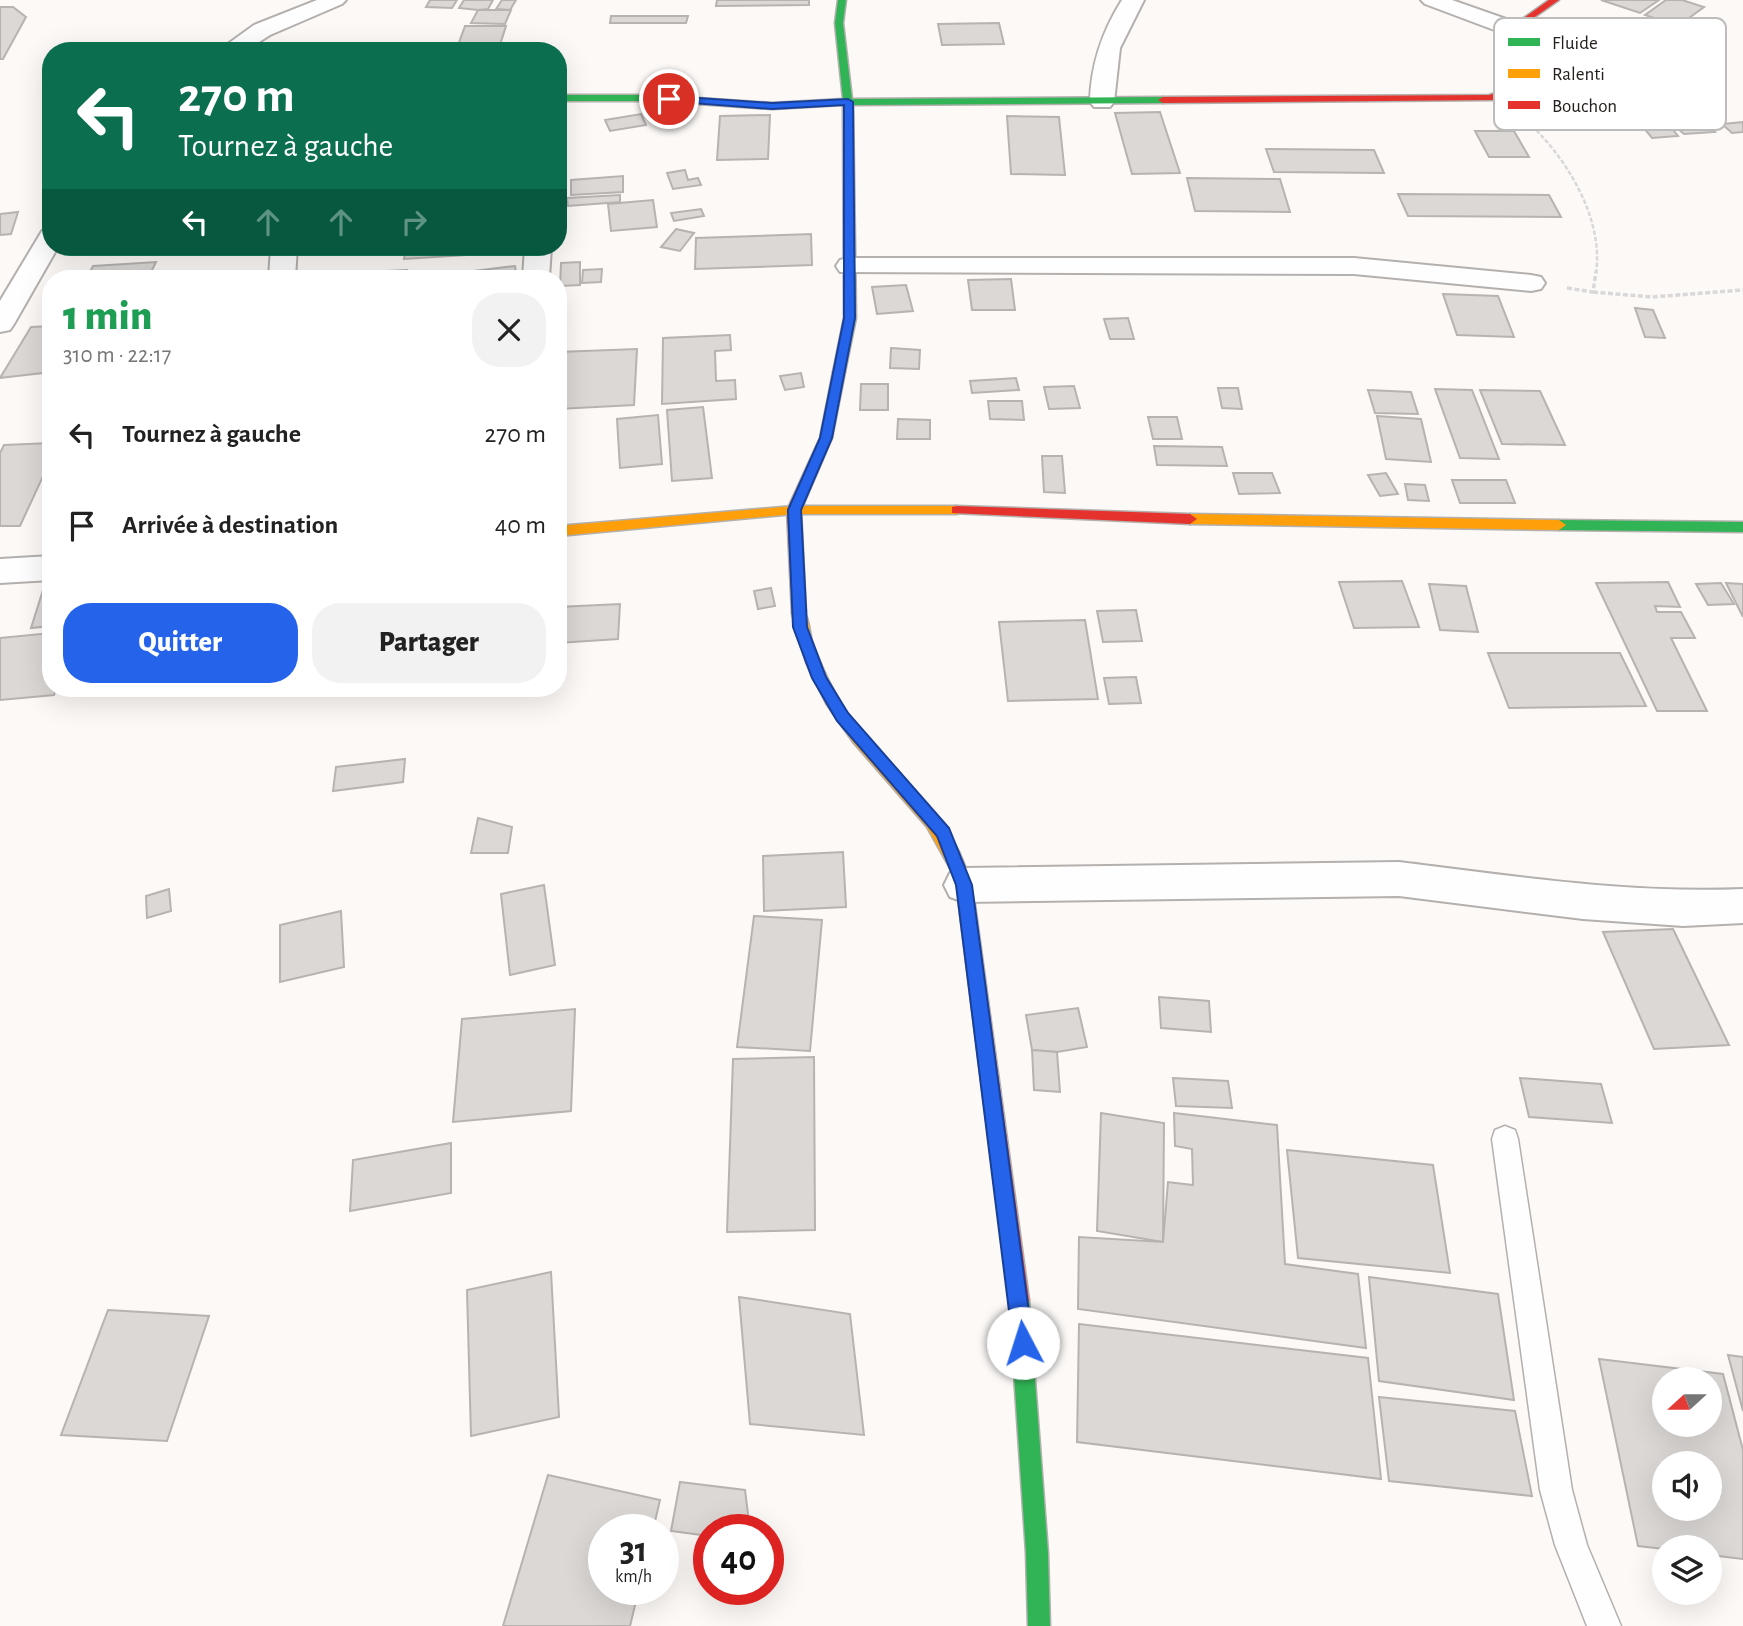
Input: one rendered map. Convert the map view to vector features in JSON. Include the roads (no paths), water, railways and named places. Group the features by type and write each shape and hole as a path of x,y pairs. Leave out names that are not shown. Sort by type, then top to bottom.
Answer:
{"street":[{"path":"243,42 262,30 335,0"},
{"path":"842,0 839,23 848,102 850,318 826,438 794,510 800,627 819,678 842,717 943,833 964,885 1021,1317 1037,1553 1039,1626"},
{"path":"1102,102 1101,78 1111,35 1133,0"},
{"path":"1432,0 1494,22"},
{"path":"1528,18 1555,0"},
{"path":"567,98 654,98 772,106 848,102 1494,97"},
{"path":"0,324 42,252"},
{"path":"849,266 1354,266 1531,283"},
{"path":"567,530 794,510 908,508 1239,521 1743,527"},
{"path":"0,571 42,569"},
{"path":"964,885 1137,885 1399,879 1583,902 1683,909 1743,906"}],"lane":[{"path":"1505,1139 1556,1490 1572,1545 1604,1626"}]}
